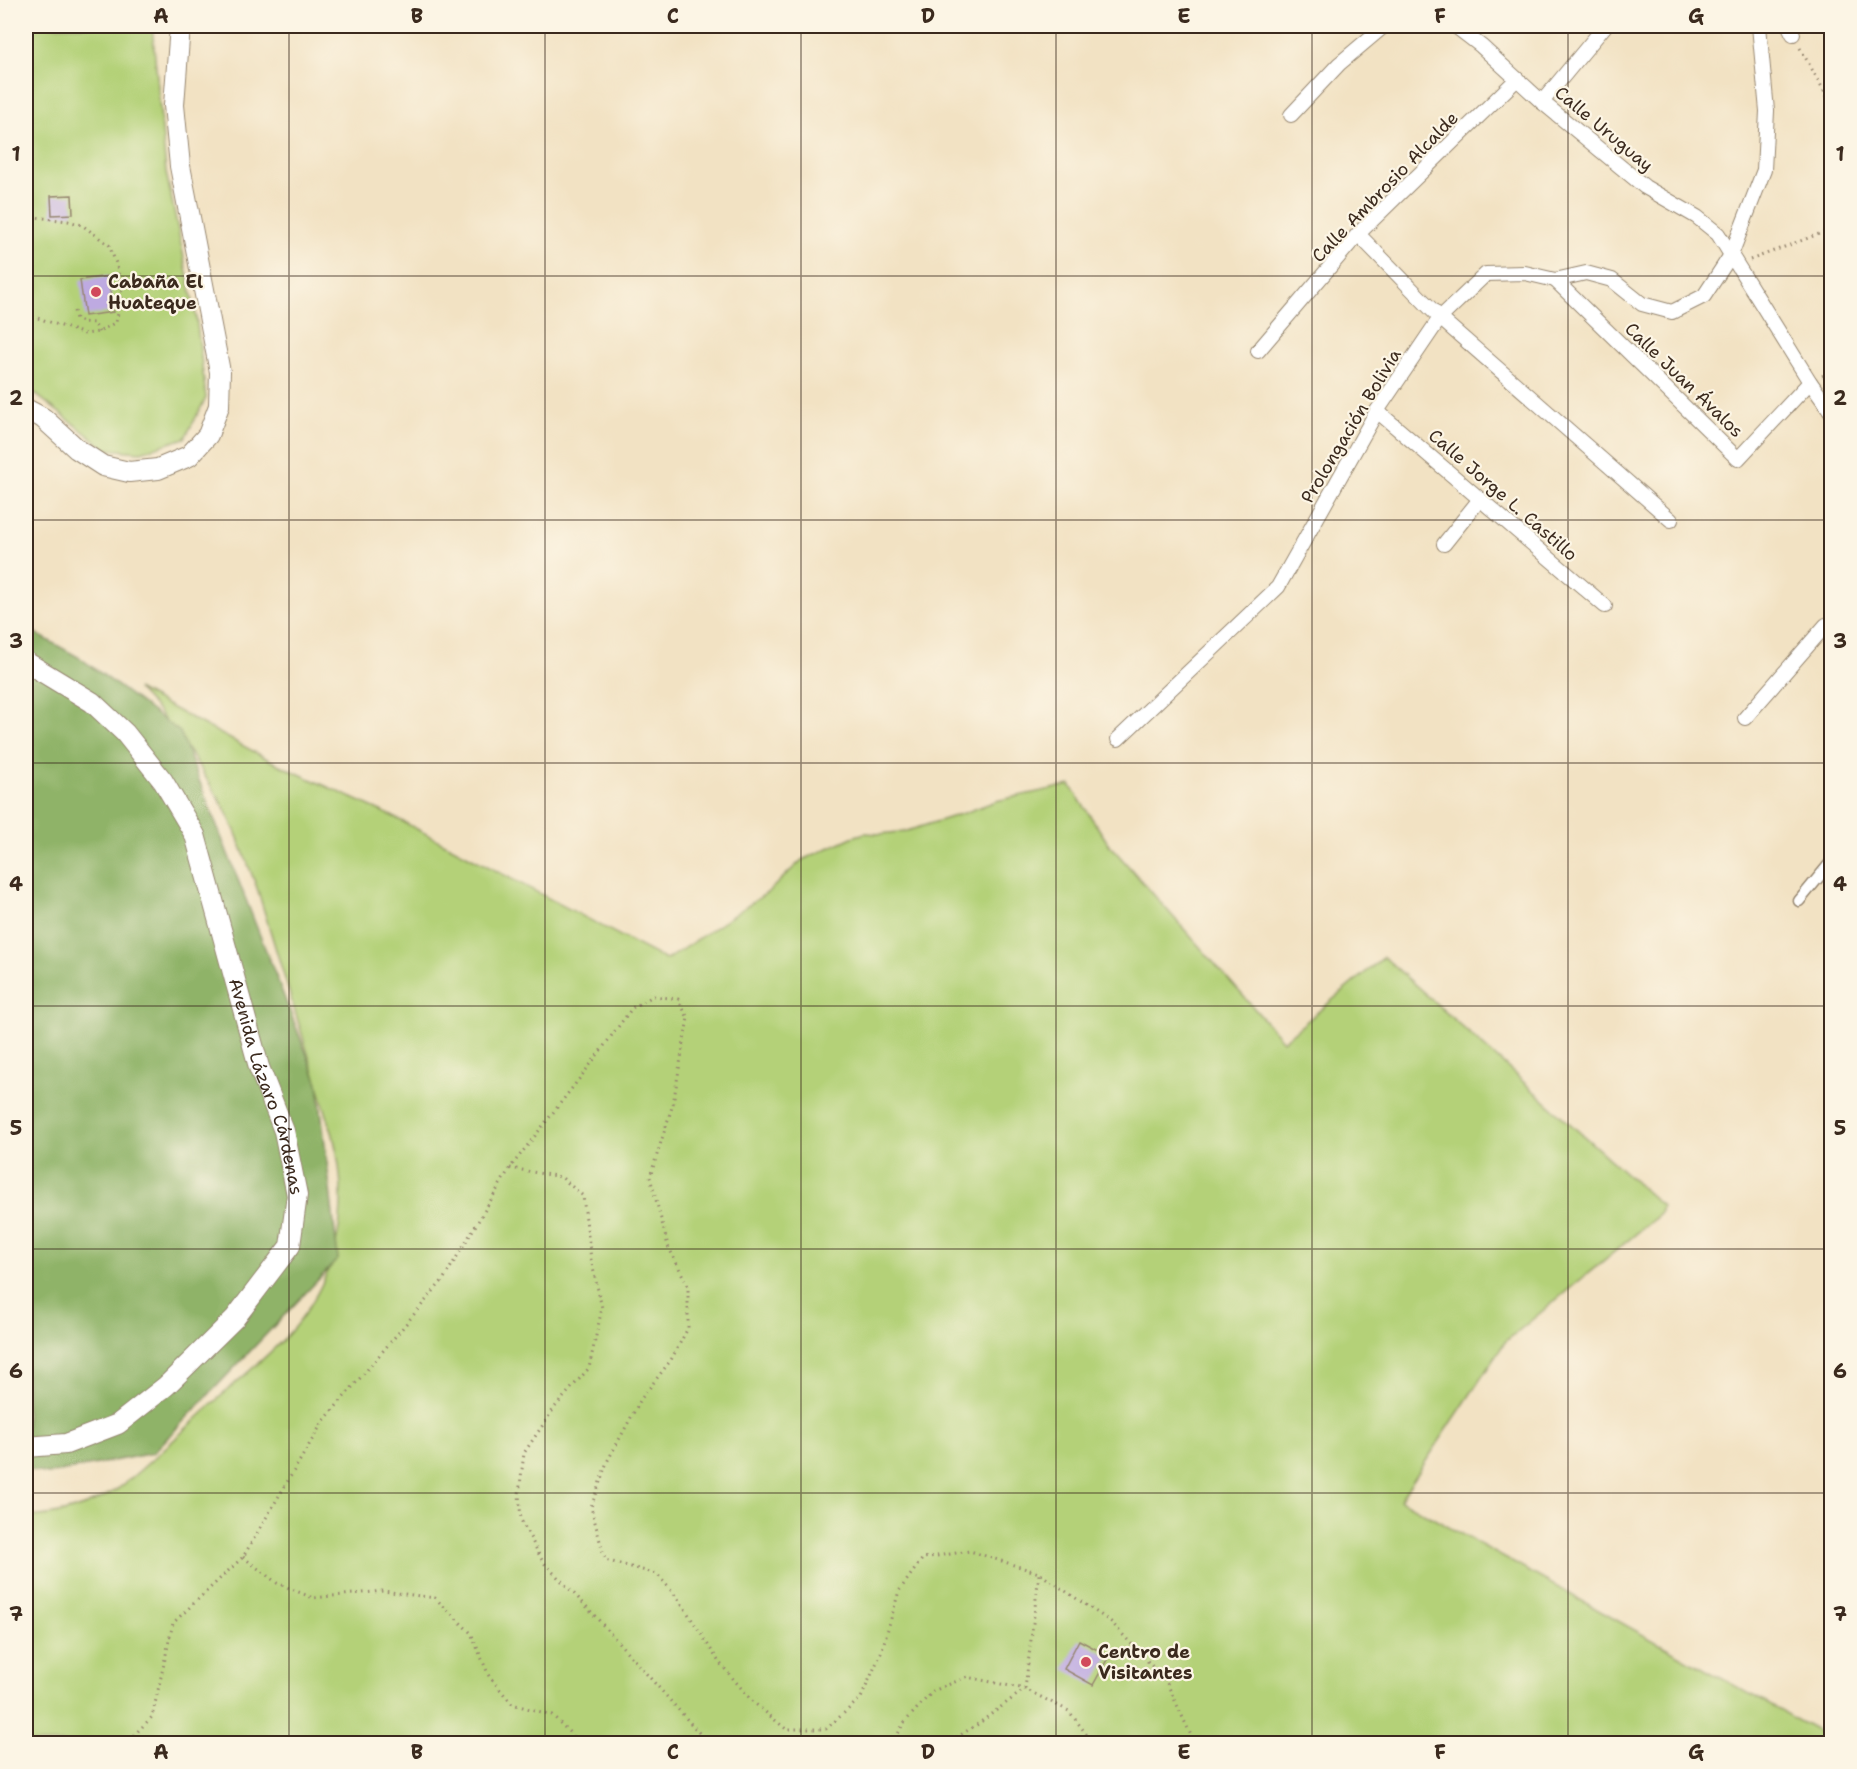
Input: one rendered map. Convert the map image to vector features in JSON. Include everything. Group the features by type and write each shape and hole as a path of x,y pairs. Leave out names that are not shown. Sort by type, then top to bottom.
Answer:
{"main road":[{"path":"26,409 43,418 77,449 103,466 129,472 159,469 189,456 208,435 219,406 220,372 180,166 174,105 180,26"},
{"name":"Avenida Lázaro Cárdenas","path":"26,662 92,702 125,733 164,781 195,835 259,1066 284,1131 297,1195 290,1246 235,1318 166,1386 118,1424 66,1444 26,1447"}],"street":[{"path":"1291,115 1339,64 1383,26"},
{"name":"Calle Uruguay","path":"1455,26 1645,187 1697,217 1718,234 1810,382 1832,413"},
{"path":"1542,102 1605,26"},
{"name":"Prolongación Bolivia","path":"1118,739 1278,587 1377,411 1440,318 1486,274 1525,273 1555,280 1586,273 1612,280 1642,304 1671,312 1704,297 1734,260 1764,170 1767,111 1759,26"},
{"name":"Calle Ambrosio Alcalde","path":"1258,351 1358,234 1517,79"},
{"path":"1358,234 1440,318 1671,520"},
{"name":"Calle Juan Ávalos","path":"1555,280 1738,459 1810,382"},
{"name":"Calle Jorge L. Castillo","path":"1377,411 1605,606"},
{"path":"1443,544 1480,499"},
{"path":"1745,718 1829,626"},
{"path":"1799,901 1832,861"}],"path":[{"path":"1791,30 1832,105"},
{"path":"26,216 82,225 109,245 117,266 122,295 116,322 99,332 85,334 26,314"},
{"path":"1734,260 1832,229"},
{"path":"112,304 120,303"},
{"path":"74,311 76,319 94,323 99,332"},
{"path":"125,1743 152,1717 173,1623 243,1557 322,1423 443,1280 510,1168 632,1008 654,996 678,999 688,1018 673,1104 650,1178 668,1246 688,1286 688,1328 671,1360 641,1398 607,1462 591,1507 605,1560 657,1574 680,1601 719,1662 753,1702 786,1729 826,1729 861,1698 882,1653 899,1592 923,1558 970,1551 1039,1574 1111,1622 1166,1681 1195,1743"},
{"path":"510,1168 561,1178 584,1196 591,1259 602,1308 590,1368 555,1407 524,1453 519,1494 520,1520 543,1563 586,1606 701,1735 718,1743"},
{"path":"243,1557 277,1583 313,1598 383,1591 435,1598 471,1633 489,1676 512,1704 552,1715 581,1743"},
{"path":"946,1743 978,1724 1025,1689 1039,1574"},
{"path":"893,1743 903,1724 933,1691 967,1677 1025,1689 1069,1711 1090,1743"}],"green space":[{"path":"26,26 152,26 166,172 196,316 206,398 185,438 141,452 106,449 34,393 26,390"},
{"path":"26,628 80,658 180,732 318,1083 338,1259 153,1453 48,1474 26,1469"},
{"path":"137,689 275,763 394,817 666,960 768,892 802,860 852,837 865,833 907,831 996,801 1070,785 1108,843 1283,1041 1384,957 1662,1206 1660,1214 1505,1342 1400,1500 1831,1739 1831,1743 26,1743 26,1517 51,1515 75,1509 119,1488 274,1348 308,1309 321,1286 331,1263 341,1213 341,1188 333,1135 257,888 236,833 224,807 193,757 157,710"}],"building":[{"path":"72,195 73,214 52,215 51,196"},
{"name":"Cabaña El Huateque","path":"108,276 113,312 85,316 80,280"},
{"name":"Centro de Visitantes","path":"1079,1640 1109,1656 1093,1685 1064,1669"}],"place":[{"name":"Cabaña El Huateque","path":"96,292"},
{"name":"Centro de Visitantes","path":"1086,1662"}]}
